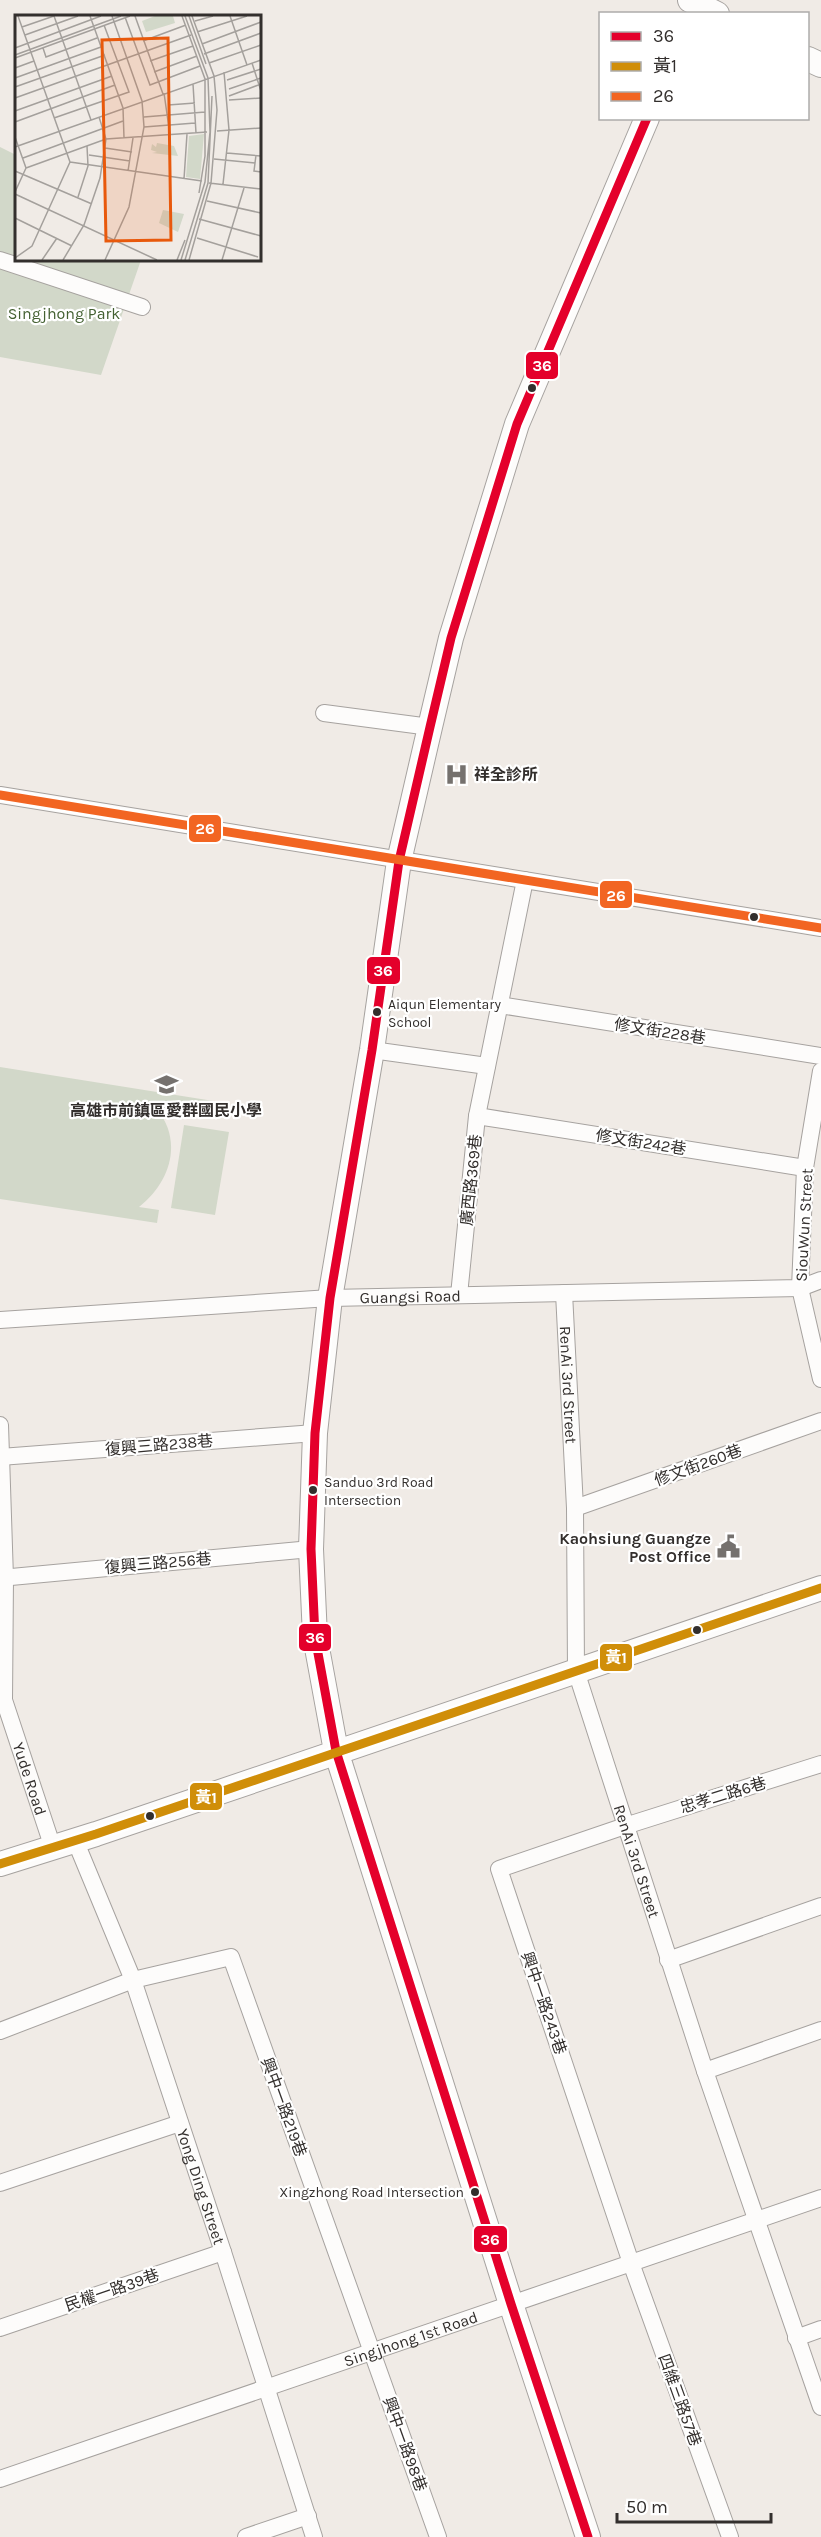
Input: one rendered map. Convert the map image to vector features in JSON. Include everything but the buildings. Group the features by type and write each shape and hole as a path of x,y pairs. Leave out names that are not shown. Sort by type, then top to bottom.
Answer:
{"street":[{"path":"588,2537 511,2304 336,1751 315,1637 311,1549 315,1432 330,1298 372,1050 399,861 430,727 451,638 517,424 646,120"},
{"path":"0,260 142,307"},
{"path":"324,713 430,727"},
{"path":"0,795 821,928"},
{"name":"廣西路369巷","path":"459,1295 477,1116 525,880"},
{"name":"修文街228巷","path":"500,1005 821,1056"},
{"path":"372,1050 487,1066"},
{"name":"SiouWun Street","path":"821,1071 806,1168 800,1288 821,1379"},
{"name":"修文街242巷","path":"477,1116 806,1168"},
{"name":"Guangsi Road","path":"0,1320 330,1298 800,1288 821,1280"},
{"name":"RenAi 3rd Street","path":"564,1293 575,1508 576,1671 668,1960 821,2407"},
{"name":"修文街260巷","path":"575,1508 821,1421"},
{"name":"Yude Road","path":"0,1425 2,1700 52,1848"},
{"name":"復興三路238巷","path":"1,1457 315,1432"},
{"name":"復興三路256巷","path":"2,1578 311,1549"},
{"path":"0,1864 821,1588"},
{"name":"忠孝二路6巷","path":"625,1826 821,1764"},
{"name":"興中一路243巷","path":"625,1826 499,1869 631,2263"},
{"name":"Yong Ding Street","path":"75,1840 133,1980 224,2252 314,2537"},
{"path":"668,1960 821,1906"},
{"name":"興中一路219巷","path":"133,1980 231,1957 371,2351"},
{"path":"0,2031 133,1980"},
{"path":"705,2071 821,2030"},
{"path":"0,2183 180,2123"},
{"name":"Singjhong 1st Road","path":"0,2478 821,2198"},
{"name":"民權一路39巷","path":"0,2328 224,2252"},
{"name":"四維三路57巷","path":"631,2263 730,2537"},
{"path":"796,2338 821,2330"},
{"name":"興中一路98巷","path":"371,2351 438,2537"},
{"path":"246,2537 308,2516"}],"green space":[{"name":"Singjhong Park","path":"0,147 15,154 15,261 141,261 101,375 0,357"},
{"path":"0,1067 226,1103 223,1118 156,1108 170,1134 170,1161 159,1186 139,1207 159,1210 157,1223 0,1199"},
{"path":"184,1125 229,1132 215,1215 171,1208"}],"transit line":[{"name":"36","path":"588,2537 511,2304 336,1751 315,1637 311,1549 315,1433 330,1298 372,1050 399,861 430,727 451,638 517,424 646,120"},
{"name":"26","path":"0,795 821,928"},
{"name":"黃1","path":"0,1864 96,1834 821,1588"}],"place":[{"name":"祥全診所","path":"456,774"},
{"name":"Aiqun Elementary School","path":"377,1012"},
{"name":"高雄市前鎮區愛群國民小學","path":"166,1085"},
{"name":"Sanduo 3rd Road Intersection","path":"313,1490"},
{"name":"Kaohsiung Guangze Post Office","path":"729,1547"},
{"name":"Xingzhong Road Intersection","path":"475,2192"}]}
